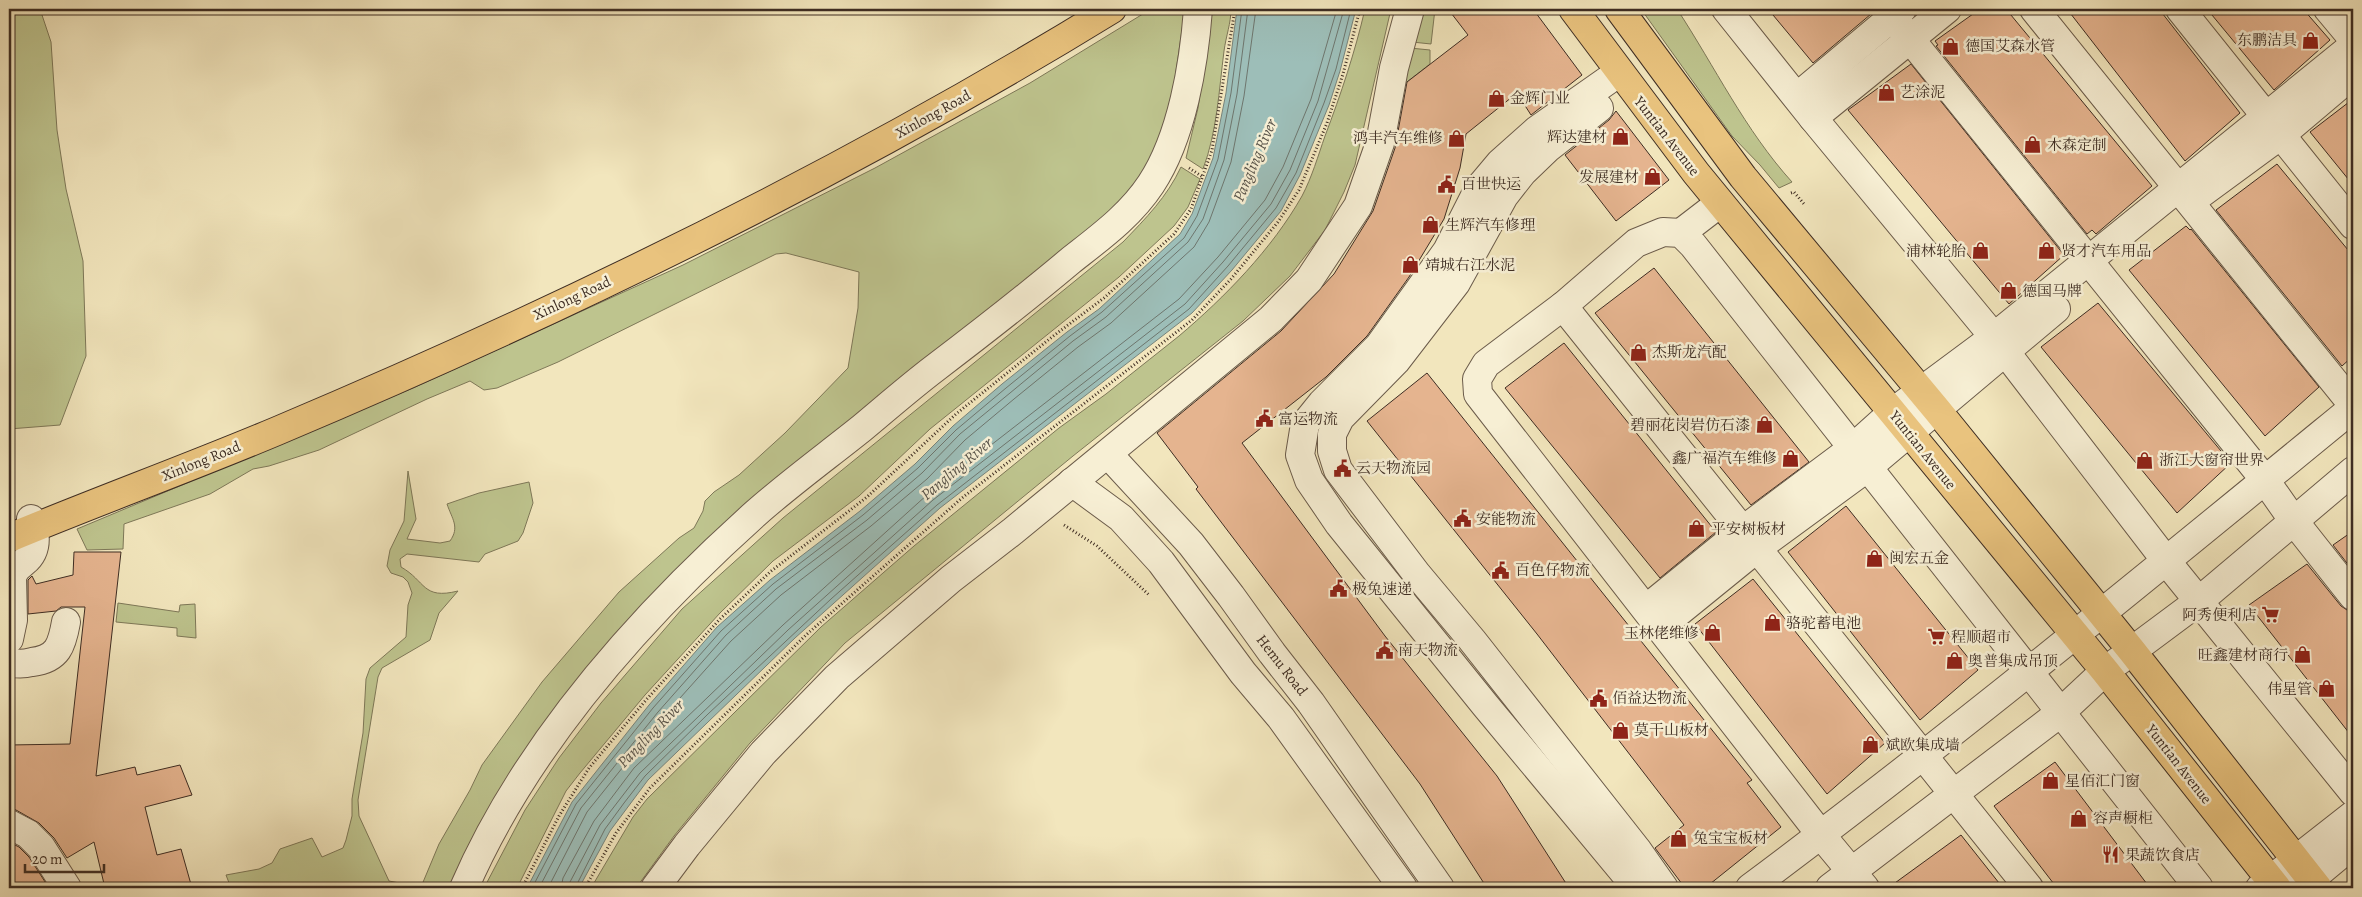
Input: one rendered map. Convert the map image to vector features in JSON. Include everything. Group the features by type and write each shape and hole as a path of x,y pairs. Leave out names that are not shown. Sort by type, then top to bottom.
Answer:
{"main road":[{"name":"Xinlong Road","path":"9,538 25,525 178,454 272,420 444,346 707,220 874,136 1006,61 1091,9"},
{"name":"Xinlong Road","path":"25,525 277,431 606,282 786,194 878,145 1012,70 1112,9"},
{"name":"Yuntian Avenue","path":"1573,9 1720,203 2105,671 2269,886"},
{"path":"1619,9 1744,176 1929,400 2132,651 2306,879"}],"street":[{"path":"464,888 486,840 531,764 584,696 674,590 780,493 1039,287 1121,220 1138,203 1162,166 1177,123 1184,98 1198,9"},
{"path":"655,888 726,797 799,714 910,614 1271,319 1309,280 1358,206 1380,143 1394,68 1410,9"},
{"path":"1726,9 2000,345 2167,562 2353,792"},
{"path":"1813,118 1948,9"},
{"path":"1750,888 1924,757 2062,647 2100,612 2167,562 2353,407 2034,9"},
{"path":"2180,9 2353,225"},
{"path":"2328,9 2353,39"},
{"path":"1797,97 1893,11 1909,39 2266,480 2293,520 2353,596"},
{"path":"2275,126 2353,46"},
{"path":"1860,458 1893,412 1929,400 2000,345 2093,265 2184,195 2275,126 2353,74"},
{"path":"1637,888 1485,706 1339,524 1309,480 1300,455 1306,424 1322,403 1379,346 1446,251 1479,188 1500,162 1537,130 1611,78 1622,76 1621,91 1548,148 1522,173 1504,196 1456,283 1396,361 1340,418 1332,434 1332,452 1338,470 1416,573 1472,640 1638,851 1664,888"},
{"path":"1681,233 1720,203"},
{"path":"1858,880 1478,394 1477,379 1486,364 1563,306 1636,242 1663,232 1681,233 1693,244 2030,672 2060,714 2199,888"},
{"path":"1563,306 2029,888"},
{"path":"1653,618 1749,540 1860,458 1910,433 1929,400"},
{"name":"Hemu Road","path":"1108,454 1191,544 1231,596 1272,654 1311,703 1440,888"},
{"path":"1830,888 1858,880 1953,794 2060,714 2105,671 2199,602 2293,520 2353,472"},
{"path":"1072,482 1121,518 1161,562 1243,673 1281,718 1403,888"},
{"path":"9,639 13,620 12,577 14,570 30,556 35,546 25,525"},
{"path":"9,661 22,664 47,659 61,644 66,622"},
{"path":"2306,879 2353,815"},
{"path":"9,824 28,834 40,847 67,888"},
{"path":"2269,886 2306,879 2353,844"}],"path":[{"path":"522,888 555,822 589,768 646,700 720,619 770,572 867,497 956,414 1104,298 1174,234 1191,209 1212,150 1225,80 1234,9"},
{"path":"585,888 616,832 650,788 806,635 962,498 1192,320 1242,266 1290,206 1307,173 1343,74 1360,9"},
{"path":"1037,510 1072,529 1097,546 1129,574 1155,601"}],"green space":[{"path":"9,9 40,9 51,42 57,130 66,189 83,261 86,356 60,425 9,429"},
{"path":"1151,9 1185,9 1173,92 1156,151 1126,198 695,554 454,888 231,888 226,875 259,869 272,863 280,849 312,838 322,857 343,848 352,816 352,799 363,733 366,679 370,668 406,637 408,605 412,593 408,582 403,577 391,573 387,566 390,550 404,521 408,471 416,519 407,539 440,543 450,541 455,527 447,504 479,493 529,482 533,503 523,533 518,541 485,554 479,562 407,554 400,559 401,567 409,572 425,588 437,593 458,591 439,613 430,640 382,668 378,677 358,800 359,816 389,881 421,887 439,844 482,765 542,682 619,592 679,538 694,528 703,511 705,501 714,492 739,475 785,433 848,368 858,308 859,272 786,253 776,254 558,362 497,388 484,390 470,381 319,450 269,466 253,469 210,494 124,524 123,549 87,550 77,529 413,388 683,265 875,168 1030,83"},
{"path":"1212,9 1231,9 1231,14 1214,126 1203,169 1186,158 1198,108"},
{"path":"1365,9 1391,9 1355,165 1325,230 1290,276 1243,321 1073,456 845,643 750,743 674,836 636,888 591,888 633,817 647,799 821,627 914,546 1059,428 1106,394 1179,336 1230,289 1262,253 1277,235 1306,189 1342,89"},
{"path":"1421,9 1435,9 1431,44 1412,42"},
{"path":"1641,9 1677,9 1745,120 1792,182 1779,188 1732,136"},
{"path":"1410,48 1430,50 1430,64 1403,85"},
{"path":"1181,167 1200,179 1188,207 1174,226 1119,277 930,429 859,496 773,561 720,613 645,695 580,773 566,791 517,888 484,888 525,810 559,758 601,703 682,609 783,518 1123,242 1163,198"},
{"path":"118,603 179,612 180,605 195,604 196,638 177,636 177,628 116,622"}],"water":[{"name":"Pangling River","path":"1237,9 1356,9 1329,105 1300,175 1281,211 1232,270 1192,313 940,508 795,638 648,780 610,831 579,888 527,888 572,802 649,705 717,627 770,580 860,511 915,464 953,426 1002,384 1099,309 1180,234 1192,214 1213,158 1226,93"}],"building":[{"path":"1448,9 1533,9 1582,75 1531,115 1517,93 1466,134 1460,168 1444,219 1409,277 1367,336 1326,377 1242,443 1385,636 1497,776 1569,888 1487,888 1420,784 1196,489 1198,487 1157,433 1281,331 1334,274 1373,211 1395,148 1407,82 1468,35"},
{"path":"1768,9 1871,9 1871,14 1813,63"},
{"path":"1980,9 2006,9 2152,186 2096,234 2092,230 2087,234 1936,46 1938,45 1935,41"},
{"path":"2067,9 2159,9 2240,113 2185,161"},
{"path":"2207,9 2303,9 2330,40 2274,90"},
{"path":"1911,64 2064,255 2009,304 1848,110"},
{"path":"2353,99 2353,185 2310,132"},
{"path":"1616,111 1669,180 1616,221 1565,155 1609,120"},
{"path":"2277,164 2353,256 2353,356 2342,366 2216,210"},
{"path":"2186,226 2191,229 2319,387 2265,436 2129,270"},
{"path":"1654,268 1809,462 1751,505 1595,313"},
{"path":"2098,303 2231,463 2177,513 2041,347"},
{"path":"1564,343 1716,532 1660,578 1505,388"},
{"path":"1427,373 1752,780 1747,783 1781,827 1705,888 1685,888 1655,848 1684,825 1537,634 1367,421"},
{"path":"1846,506 1978,670 1920,720 1788,552"},
{"path":"2353,531 2353,571 2333,545"},
{"path":"74,552 121,552 96,776 135,767 137,775 180,765 192,795 145,807 157,855 181,849 192,888 105,888 94,842 67,858 54,838 39,823 9,808 9,745 70,744 85,607 61,607 56,611 28,614 28,580 32,576 36,584 73,575"},
{"path":"2307,564 2341,606 2353,611 2353,738 2249,605"},
{"path":"1753,579 1885,743 1827,794 1695,624"},
{"path":"2055,762 2150,888 2057,888 1994,806"},
{"path":"1961,835 2003,888 1888,888"},
{"path":"9,842 19,847 29,857 49,888 9,888"}],"place":[{"name":"东鹏洁具","path":"2311,40"},
{"name":"德国艾森水管","path":"1951,46"},
{"name":"艺涂泥","path":"1886,92"},
{"name":"金辉门业","path":"1496,98"},
{"name":"辉达建材","path":"1621,137"},
{"name":"鸿丰汽车维修","path":"1457,138"},
{"name":"木森定制","path":"2033,145"},
{"name":"发展建材","path":"1653,177"},
{"name":"百世快运","path":"1447,184"},
{"name":"生辉汽车修理","path":"1431,225"},
{"name":"浦林轮胎","path":"1980,251"},
{"name":"贤才汽车用品","path":"2047,251"},
{"name":"靖城右江水泥","path":"1411,265"},
{"name":"德国马牌","path":"2008,291"},
{"name":"杰斯龙汽配","path":"1638,352"},
{"name":"富运物流","path":"1264,419"},
{"name":"碧丽花岗岩仿石漆","path":"1764,425"},
{"name":"鑫广福汽车维修","path":"1791,458"},
{"name":"浙江大窗帘世界","path":"2145,460"},
{"name":"云天物流园","path":"1342,468"},
{"name":"安能物流","path":"1462,519"},
{"name":"平安树板材","path":"1697,529"},
{"name":"闽宏五金","path":"1875,558"},
{"name":"百色仔物流","path":"1501,570"},
{"name":"极兔速递","path":"1338,589"},
{"name":"阿秀便利店","path":"2271,615"},
{"name":"骆驼蓄电池","path":"1772,623"},
{"name":"玉林佬维修","path":"1713,633"},
{"name":"程顺超市","path":"1937,637"},
{"name":"南天物流","path":"1384,650"},
{"name":"旺鑫建材商行","path":"2302,655"},
{"name":"奥普集成吊顶","path":"1954,661"},
{"name":"伟星管","path":"2326,689"},
{"name":"佰益达物流","path":"1598,698"},
{"name":"莫干山板材","path":"1620,730"},
{"name":"斌欧集成墙","path":"1871,745"},
{"name":"星佰汇门窗","path":"2051,781"},
{"name":"容声橱柜","path":"2079,818"},
{"name":"兔宝宝板材","path":"1679,838"},
{"name":"果蔬饮食店","path":"2111,855"}]}
